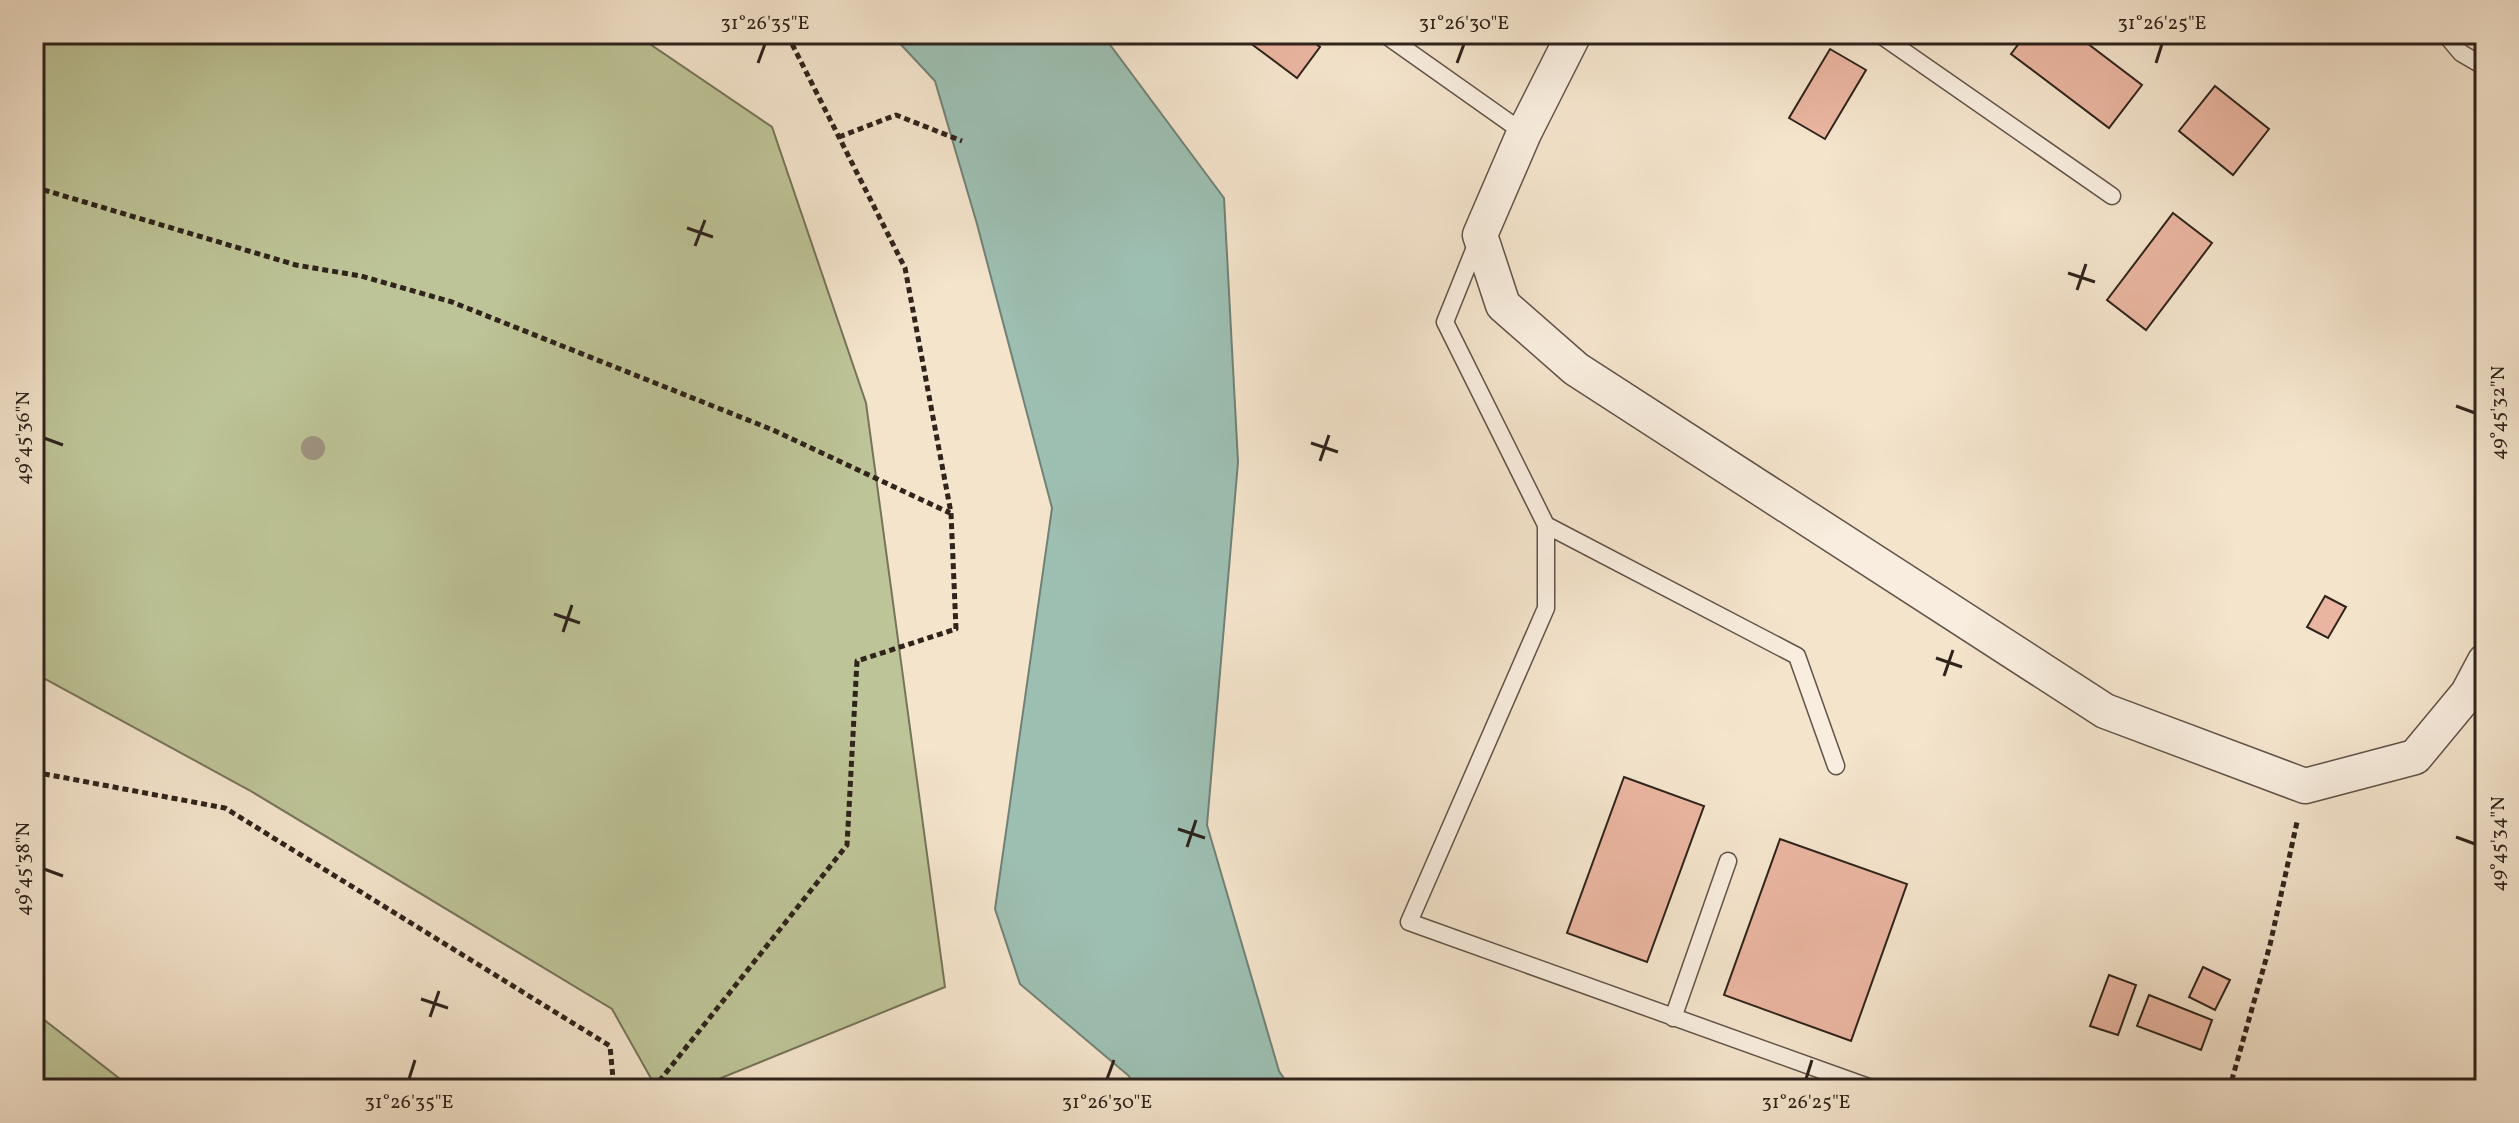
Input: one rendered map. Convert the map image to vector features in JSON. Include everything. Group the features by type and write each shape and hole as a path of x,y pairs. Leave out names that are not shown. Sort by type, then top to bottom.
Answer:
{"street":[{"path":"1574,34 1524,133 1480,235 1503,305 1576,369 2105,711 2305,786 2415,757 2468,693 2485,661"}],"lane":[{"path":"1384,34 1524,133"},
{"path":"1879,34 2112,196"},
{"path":"2445,34 2461,53 2485,67"},
{"path":"1480,235 1445,322 1546,525 1546,608 1409,922 1874,1089"},
{"path":"1546,525 1797,656 1836,766"},
{"path":"1673,1018 1728,861"}],"path":[{"path":"653,1089 847,845 857,661 956,629 951,513 905,268 787,34"},
{"path":"839,137 896,115 962,141"},
{"path":"34,187 296,265 361,276 452,302 773,430 951,513"},
{"path":"34,772 225,808 610,1046 614,1089"},
{"path":"2227,1089 2270,945 2305,786"}],"green space":[{"path":"34,34 635,34 772,127 866,403 945,987 694,1089 657,1089 612,1009 249,790 34,673"},
{"path":"34,1012 133,1089 34,1089"}],"shaded area":[{"path":"891,34 1102,34 1224,198 1238,462 1207,825 1279,1071 1291,1089 1134,1089 1129,1076 1020,984 995,909 1052,508 977,224 935,81"}],"building":[{"path":"1238,34 1303,34 1320,47 1297,78"},
{"path":"2026,34 2075,34 2142,85 2109,128 2011,54"},
{"path":"1830,49 1866,70 1825,139 1789,118"},
{"path":"2215,86 2269,129 2233,175 2179,131"},
{"path":"2173,213 2212,243 2146,330 2107,300"},
{"path":"2325,596 2346,607 2328,638 2307,627"},
{"path":"1624,777 1704,806 1647,962 1567,933"},
{"path":"1780,839 1907,884 1851,1041 1724,995"},
{"path":"2203,967 2230,980 2215,1010 2189,997"},
{"path":"2109,975 2136,985 2118,1035 2090,1026"},
{"path":"2149,995 2212,1020 2201,1050 2137,1026"}]}
